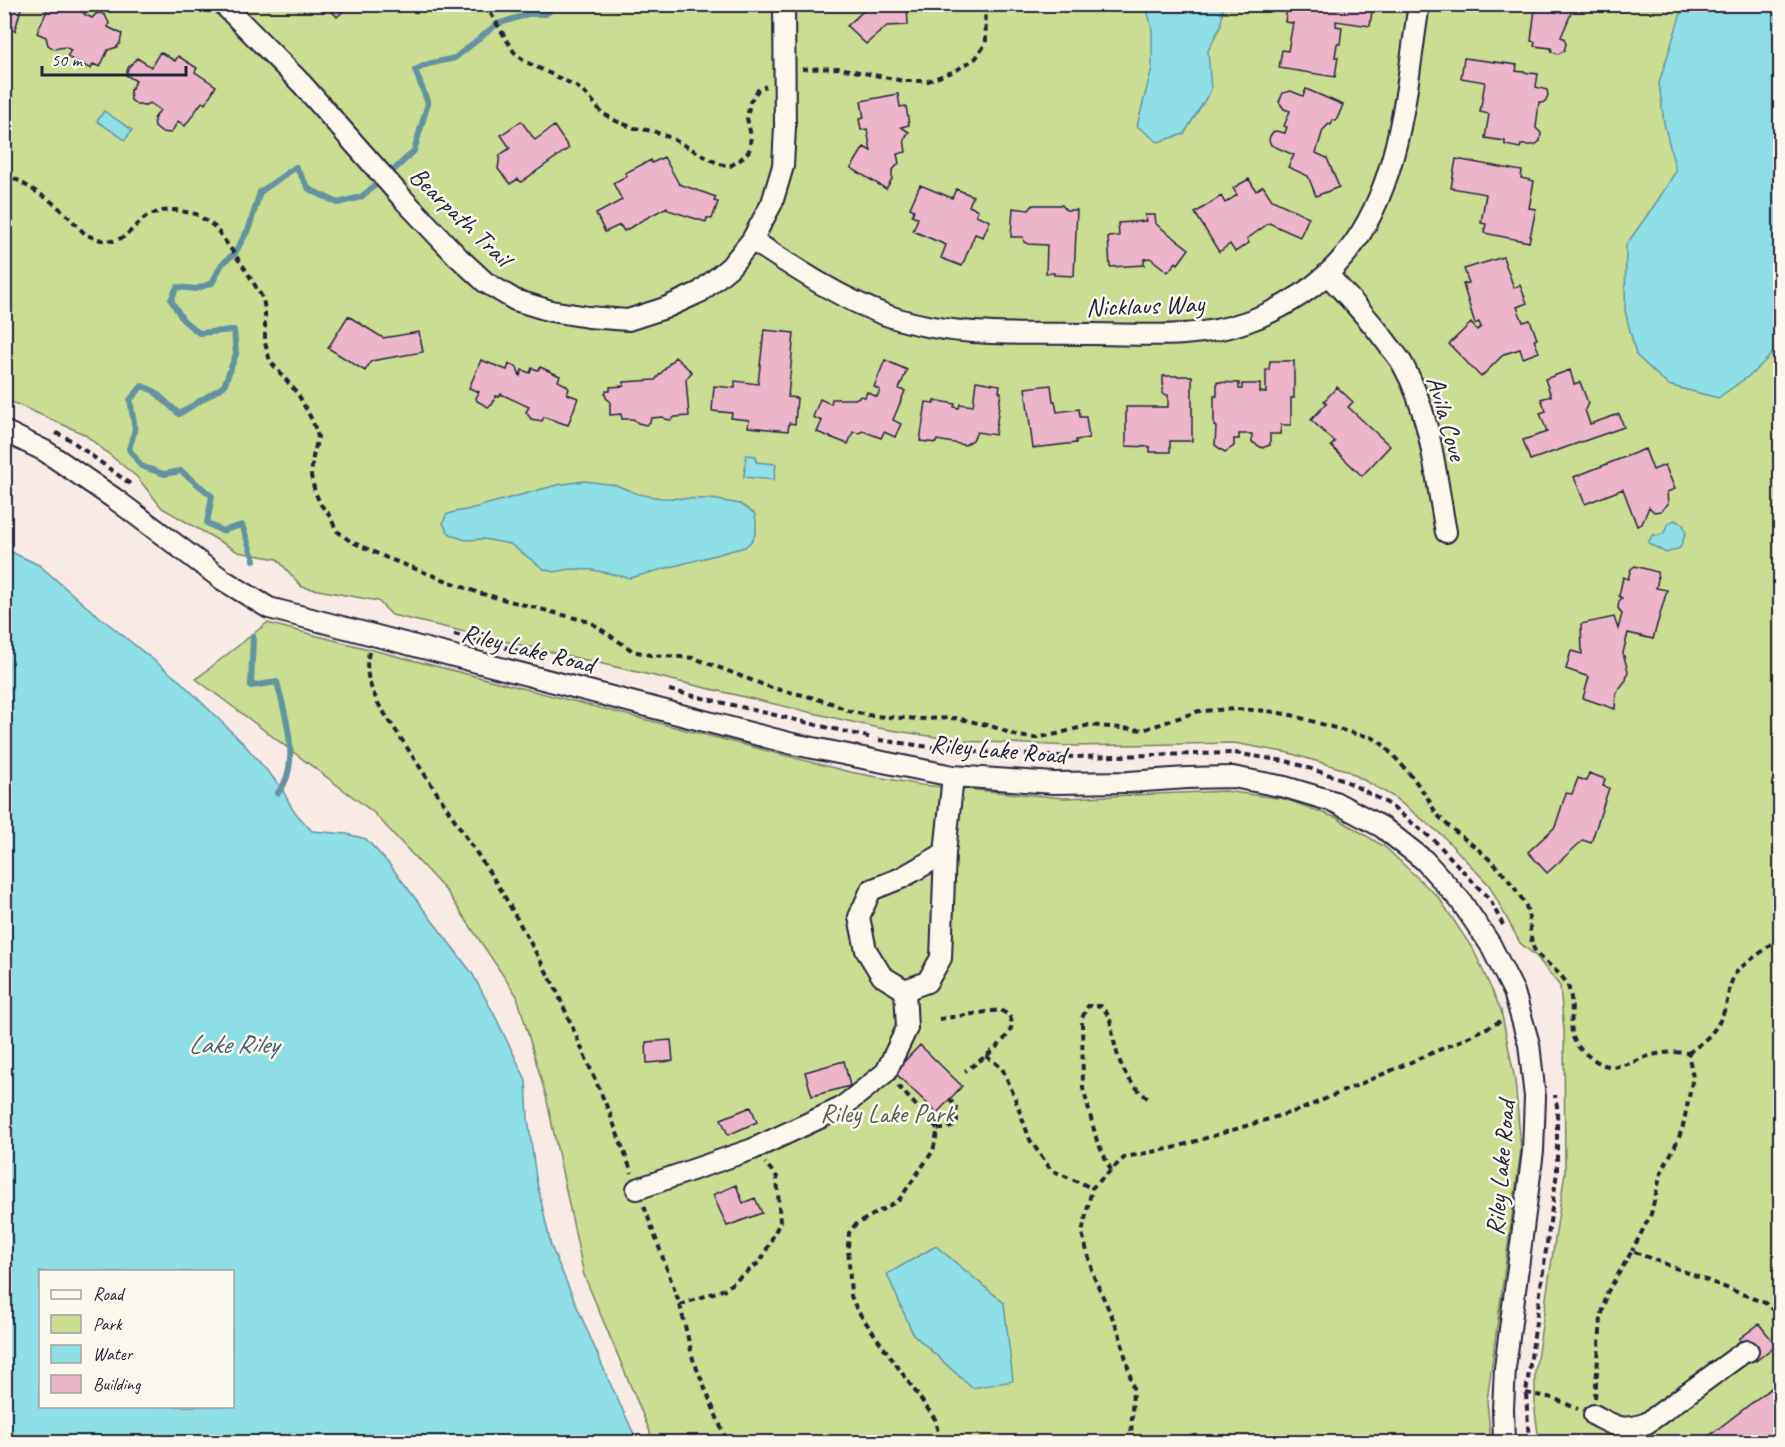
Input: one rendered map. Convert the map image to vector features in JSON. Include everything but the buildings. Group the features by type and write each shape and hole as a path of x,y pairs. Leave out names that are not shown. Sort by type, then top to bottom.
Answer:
{"street":[{"name":"Bearpath Trail","path":"223,4 302,84 404,200 485,282 515,300 551,312 628,320 665,309 700,292 730,267 752,240 772,203 783,166 784,4"},
{"name":"Nicklaus Way","path":"752,240 803,274 845,297 888,315 933,328 982,333 1166,336 1207,332 1245,323 1283,306 1317,283 1346,254 1369,221 1397,143 1419,4"},
{"name":"Avila Cove","path":"1327,274 1376,328 1408,375 1421,404 1432,446 1446,532"},
{"name":"Riley Lake Road","path":"4,431 45,452 115,499 223,580 269,608 793,744 953,776 1054,783 1233,777 1286,787 1335,802 1382,827 1424,860 1460,900 1490,944 1514,992 1529,1044 1534,1097 1533,1151 1505,1368 1504,1443"},
{"path":"905,990 927,982 941,958 945,853 953,776"},
{"path":"905,990 882,976 866,950 859,917 871,891 901,878 945,853"},
{"path":"637,1189 753,1149 842,1108 886,1072 907,1028 905,990"},
{"path":"1594,1415 1613,1425 1629,1429 1647,1423 1748,1351"}],"path":[{"path":"485,4 514,52 526,62 576,86 602,113 634,128 653,131 671,138 719,164 730,166 749,151 751,136 747,118 750,102 758,90 802,69 839,68 904,81 928,81 955,71 976,58 986,43 985,4"},
{"path":"4,175 14,178 48,199 86,235 100,240 114,241 124,237 146,217 160,211 176,210 196,214 215,226 264,299 265,343 270,361 298,394 313,422 318,437 311,476 321,505 338,531 350,541 387,558 479,593 590,622 633,651 650,656 694,658 772,688 873,716 956,718 992,726 1018,736 1035,738 1089,725 1143,730 1199,711 1237,709 1292,715 1371,737 1379,741 1396,759 1424,792 1436,812 1488,858 1518,892 1526,906 1534,949 1567,983 1572,1006 1571,1034 1575,1044 1598,1063 1614,1067 1655,1054 1688,1053 1707,1040 1718,1024 1728,990 1737,972 1774,942 1780,933"},
{"path":"452,634 530,654"},
{"path":"373,636 367,661 369,683 379,705 501,890 555,987 610,1114 680,1305 693,1359 727,1443"},
{"path":"666,689 878,740 960,751 1075,757 1235,753 1290,762 1342,779 1387,803 1437,842 1490,900 1506,931"},
{"path":"1110,1170 1097,1140 1083,1088 1082,1018 1089,1006 1101,1006 1110,1016 1114,1042 1123,1071 1136,1089 1150,1100"},
{"path":"939,1019 1000,1010 1009,1015 1012,1023 1009,1034 986,1056 965,1071"},
{"path":"1131,1443 1133,1387 1119,1332 1094,1277 1082,1233 1092,1188 1125,1157 1173,1148 1302,1109 1462,1040 1520,1012"},
{"path":"1526,1393 1553,1398 1594,1415 1601,1318 1607,1293 1651,1214 1661,1173 1683,1126 1693,1077 1688,1053"},
{"path":"986,1056 1002,1068 1030,1140 1051,1170 1092,1188"},
{"path":"886,1072 938,1129 947,1129 957,1124 956,1107 950,1099"},
{"path":"1529,1443 1526,1393 1557,1172 1557,1107 1553,1084"},
{"path":"938,1129 933,1151 898,1200 855,1225 849,1233 848,1246 851,1296 857,1310 935,1419 940,1443"},
{"path":"680,1305 725,1289 761,1261 780,1222 777,1177 753,1149"},
{"path":"1632,1251 1765,1303 1780,1314"}],"green space":[{"path":"5,5 1780,5 1780,1442 1539,1442 1535,1410 1535,1372 1565,1172 1564,1031 1560,986 1536,956 1520,943 1489,885 1442,835 1392,796 1346,770 1289,753 1234,743 1073,746 961,741 878,728 392,615 378,601 302,587 277,559 238,552 162,508 137,477 84,434 5,399"},
{"name":"Riley Lake Park","path":"267,623 850,772 921,785 1064,798 1225,791 1285,799 1337,818 1385,847 1439,898 1474,951 1501,1010 1515,1080 1521,1149 1487,1401 1491,1442 650,1442 650,1432 584,1275 546,1096 517,996 448,893 373,812 196,679"}],"water":[{"path":"1146,5 1223,5 1221,25 1208,51 1211,90 1184,134 1158,142 1137,126 1152,68 1152,29"},
{"path":"1685,5 1780,5 1780,346 1753,373 1718,398 1668,385 1636,355 1625,311 1626,245 1676,171 1664,123 1659,83"},
{"path":"104,111 132,130 125,140 97,121"},
{"path":"746,455 756,456 756,462 776,464 774,480 744,477"},
{"path":"584,481 616,485 638,494 661,498 712,499 740,504 755,514 756,533 745,547 630,578 593,570 571,569 554,572 544,569 510,544 484,539 466,540 453,536 443,523 446,515 454,512 557,485"},
{"path":"1674,520 1683,524 1686,532 1680,548 1666,553 1648,543 1653,534 1657,536 1664,533 1667,525"},
{"name":"Lake Riley","path":"5,549 39,565 181,682 243,743 281,787 293,810 312,831 347,834 366,839 390,865 472,973 526,1080 528,1118 536,1178 551,1246 634,1434 631,1442 5,1442"},
{"path":"936,1246 1004,1303 1013,1381 972,1388 913,1334 887,1274"}],"waterway":[{"path":"254,560 242,525 222,531 207,523 212,496 181,471 164,474 141,466 129,449 135,429 130,400 142,386 154,391 179,414 224,386 236,354 234,330 199,333 183,320 171,300 177,287 196,289 212,283 222,264 235,253 249,228 260,192 296,167 309,189 338,203 361,197 414,151 428,103 415,70 428,64 455,58 497,24 529,14 546,14 558,4"},
{"path":"253,636 251,686 277,682 287,724 289,768 285,782 278,793"}]}
